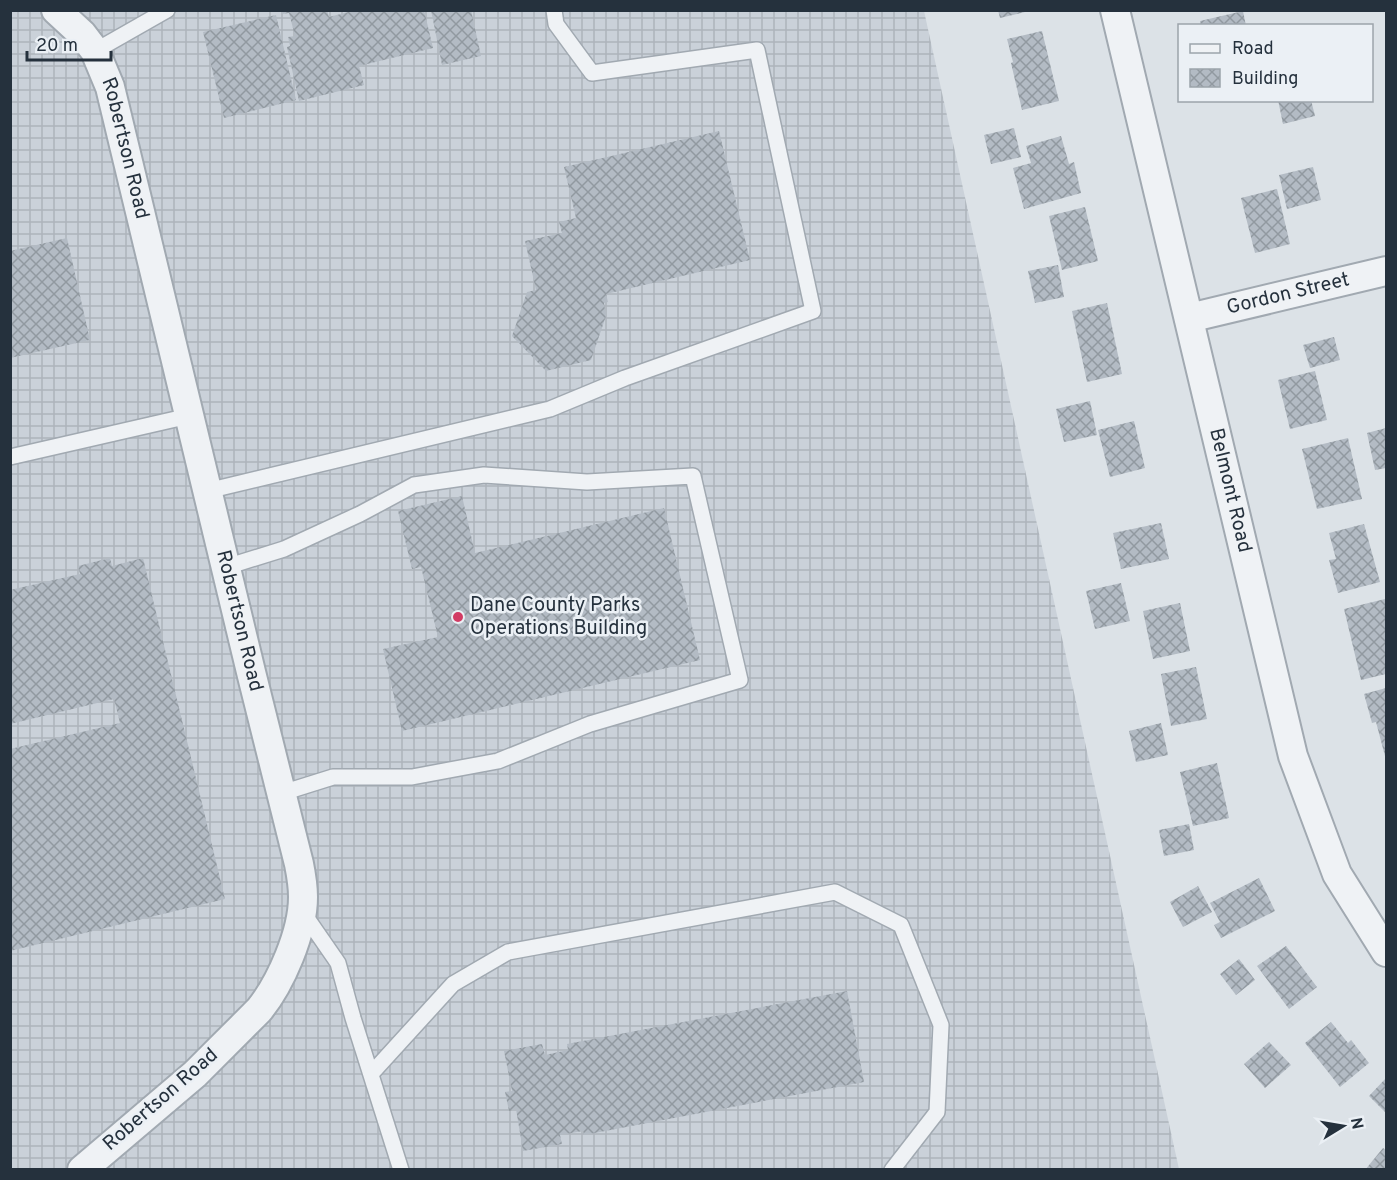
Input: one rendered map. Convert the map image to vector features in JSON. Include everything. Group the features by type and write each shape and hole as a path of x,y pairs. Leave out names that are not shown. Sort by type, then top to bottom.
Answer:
{"street":[{"name":"Robertson Road","path":"56,10 82,34 95,51 110,87 299,864 303,895 298,932 284,969 268,1000 195,1074 82,1170"},
{"name":"Belmont Road","path":"1115,10 1293,756 1337,874 1386,952"},
{"name":"Gordon Street","path":"1189,318 1386,271"}],"lane":[{"path":"95,51 167,10"},
{"path":"207,491 550,409 625,378 813,311 758,50 592,73 556,24 554,10"},
{"path":"10,457 189,416"},
{"path":"226,567 284,549 414,486 484,475 588,482 693,476 741,680 590,724 498,762 412,777 333,777 282,793"},
{"path":"371,1074 453,984 508,952 835,892 901,925 941,1025 937,1112 892,1170"},
{"path":"302,911 338,963 401,1170"}],"shaded area":[{"path":"10,11 924,11 1179,1169 11,1169"}],"building":[{"path":"281,10 327,10 329,17 356,10 424,10 433,48 359,66 364,85 299,101 287,47 290,46 288,37 295,36 289,13 282,14"},
{"path":"431,10 471,10 481,56 442,65"},
{"path":"998,10 1029,10 1029,11 1000,18"},
{"path":"1243,11 1246,24 1201,24 1200,21"},
{"path":"276,15 296,100 224,118 203,32"},
{"path":"1042,31 1059,101 1022,110 1007,39"},
{"path":"1278,102 1312,102 1315,116 1283,124"},
{"path":"1014,128 1021,157 991,164 984,135"},
{"path":"719,131 750,260 606,294 608,302 604,303 606,316 591,360 546,371 512,336 527,292 536,290 525,241 562,233 559,222 576,218 564,167"},
{"path":"1061,136 1069,164 1074,162 1081,193 1024,209 1013,168 1031,163 1026,146"},
{"path":"1313,167 1321,200 1287,209 1279,175"},
{"path":"1277,189 1290,244 1255,253 1241,198"},
{"path":"1085,207 1098,261 1062,270 1049,216"},
{"path":"67,238 90,340 10,358 10,251"},
{"path":"1058,265 1064,297 1035,303 1028,271"},
{"path":"1107,303 1122,374 1087,382 1072,311"},
{"path":"1334,337 1340,360 1310,368 1303,345"},
{"path":"1315,371 1327,420 1290,429 1278,380"},
{"path":"1090,401 1097,435 1064,442 1056,409"},
{"path":"1134,421 1145,468 1110,477 1098,430"},
{"path":"1386,428 1386,468 1375,470 1367,433"},
{"path":"1348,438 1362,499 1317,509 1302,449"},
{"path":"462,496 475,553 664,508 700,660 402,731 383,649 438,637 421,567 412,569 398,511"},
{"path":"1161,523 1169,559 1121,569 1113,533"},
{"path":"1364,524 1380,582 1338,593 1329,560 1336,559 1329,533"},
{"path":"110,558 112,566 143,558 225,899 10,951 10,749 120,723 114,699 10,724 10,590 80,574 78,566"},
{"path":"1121,583 1130,621 1095,629 1086,591"},
{"path":"1385,599 1386,674 1361,680 1344,609"},
{"path":"1180,603 1190,651 1153,659 1143,611"},
{"path":"1196,667 1207,719 1171,726 1161,674"},
{"path":"1386,688 1386,760 1376,722 1372,723 1364,694"},
{"path":"1161,723 1168,755 1136,762 1129,731"},
{"path":"1217,763 1229,818 1193,826 1180,772"},
{"path":"1189,824 1194,850 1164,856 1159,830"},
{"path":"1259,878 1275,911 1221,938 1214,925 1220,922 1210,903"},
{"path":"1198,886 1212,912 1183,927 1170,902"},
{"path":"1286,946 1317,987 1289,1009 1257,966"},
{"path":"1239,959 1255,980 1236,995 1220,974"},
{"path":"847,991 864,1082 584,1135 583,1131 560,1135 562,1144 523,1151 516,1109 509,1111 505,1092 512,1091 504,1051 542,1044 545,1055 568,1050 567,1044"},
{"path":"1331,1022 1348,1043 1351,1040 1369,1063 1340,1087 1305,1043"},
{"path":"1269,1042 1291,1065 1265,1088 1244,1064"},
{"path":"1386,1078 1386,1113 1369,1096"},
{"path":"1383,1148 1386,1150 1386,1170 1365,1170"}],"place":[{"name":"Dane County Parks Operations Building","path":"458,617"}]}
